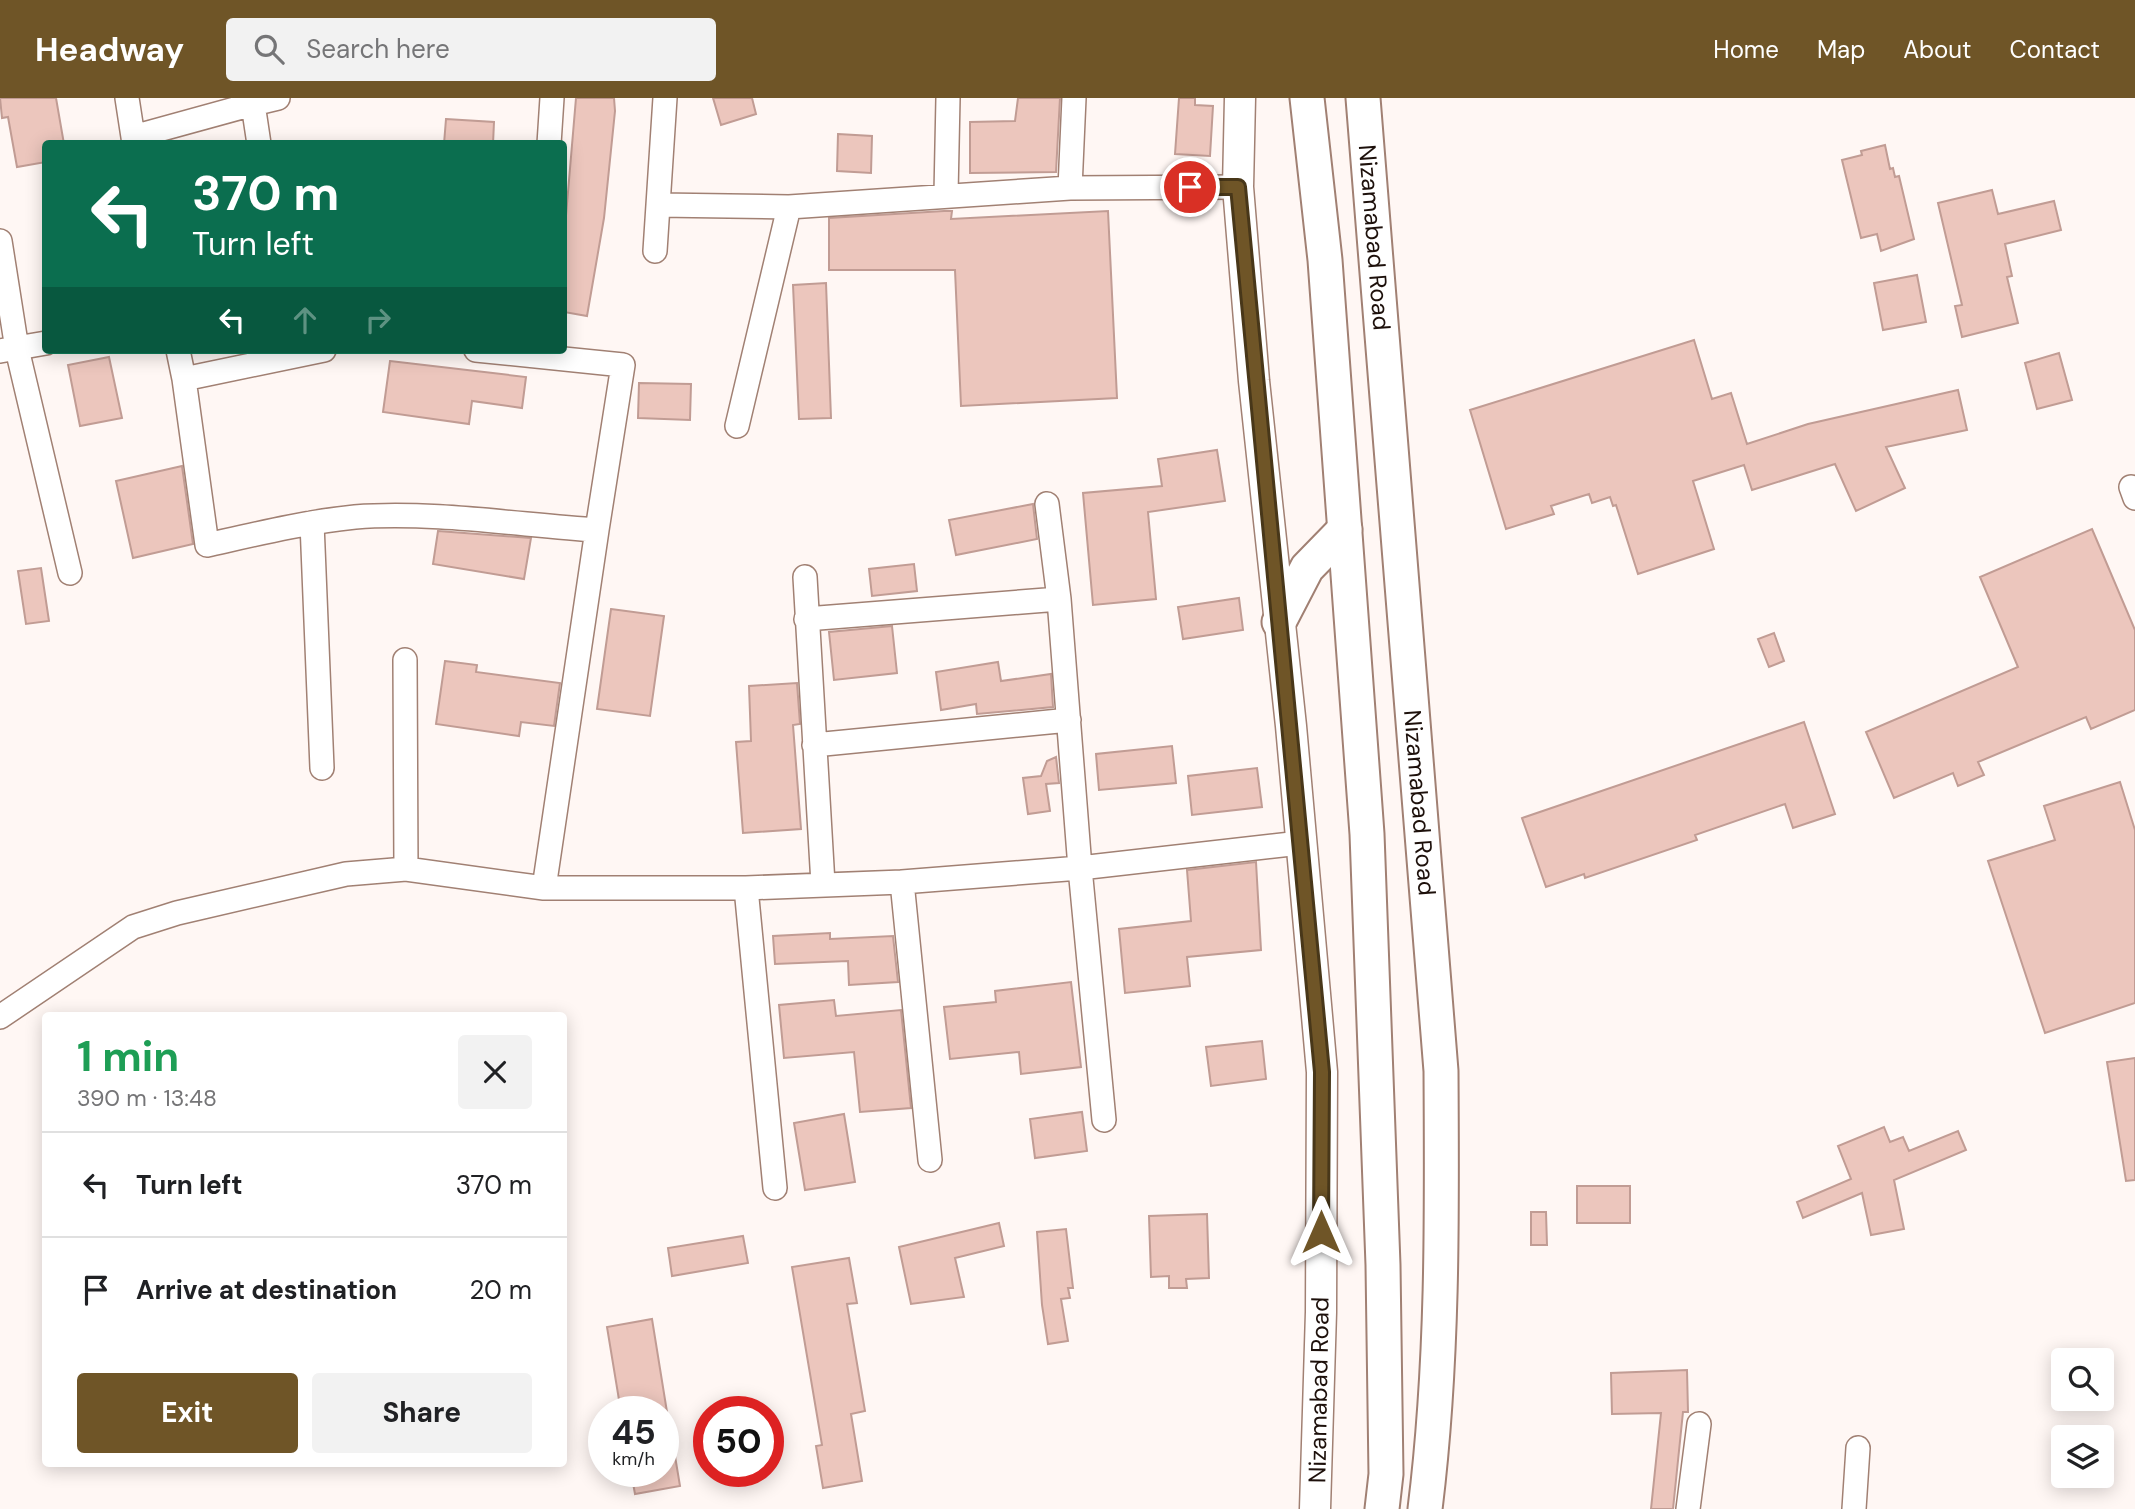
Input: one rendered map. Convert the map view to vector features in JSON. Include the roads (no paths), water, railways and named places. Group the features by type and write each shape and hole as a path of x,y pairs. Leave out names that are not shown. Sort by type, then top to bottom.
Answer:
{"highway":[{"name":"Nizamabad Road","path":"1307,98 1325,260 1367,834 1383,1251 1386,1474 1382,1509"},
{"name":"Nizamabad Road","path":"1363,98 1441,1071 1442,1189 1434,1398 1425,1509"},
{"path":"1279,622 1307,568 1345,529"}],"main road":[{"name":"Nizamabad Road","path":"1240,98 1238,187 1256,401 1322,1072 1321,1312 1315,1509"}],"street":[{"path":"127,98 134,140 278,98"},
{"path":"548,140 552,98"},
{"path":"655,251 665,98"},
{"path":"946,194 948,98"},
{"path":"1070,188 1074,98"},
{"path":"253,104 258,140"},
{"path":"659,205 789,207 946,194 1070,188 1238,187"},
{"path":"737,426 789,207"},
{"path":"0,241 9,350 69,573"},
{"path":"9,350 42,344"},
{"path":"178,354 184,379 207,545 312,523 357,517 406,517 597,530"},
{"path":"184,379 284,354"},
{"path":"534,354 623,365 544,888"},
{"path":"1047,505 1059,599 1080,868 1104,1120"},
{"path":"312,523 322,768"},
{"path":"805,577 823,884"},
{"path":"806,619 1059,599"},
{"path":"405,660 405,869"},
{"path":"814,745 1069,720"},
{"path":"0,1017 133,927 177,913 346,874 405,869 544,888 746,888 902,882 1080,868 1300,843"},
{"path":"902,882 929,1160"},
{"path":"746,888 775,1188"},
{"path":"1688,1509 1699,1424"},
{"path":"1854,1509 1858,1448"}]}
